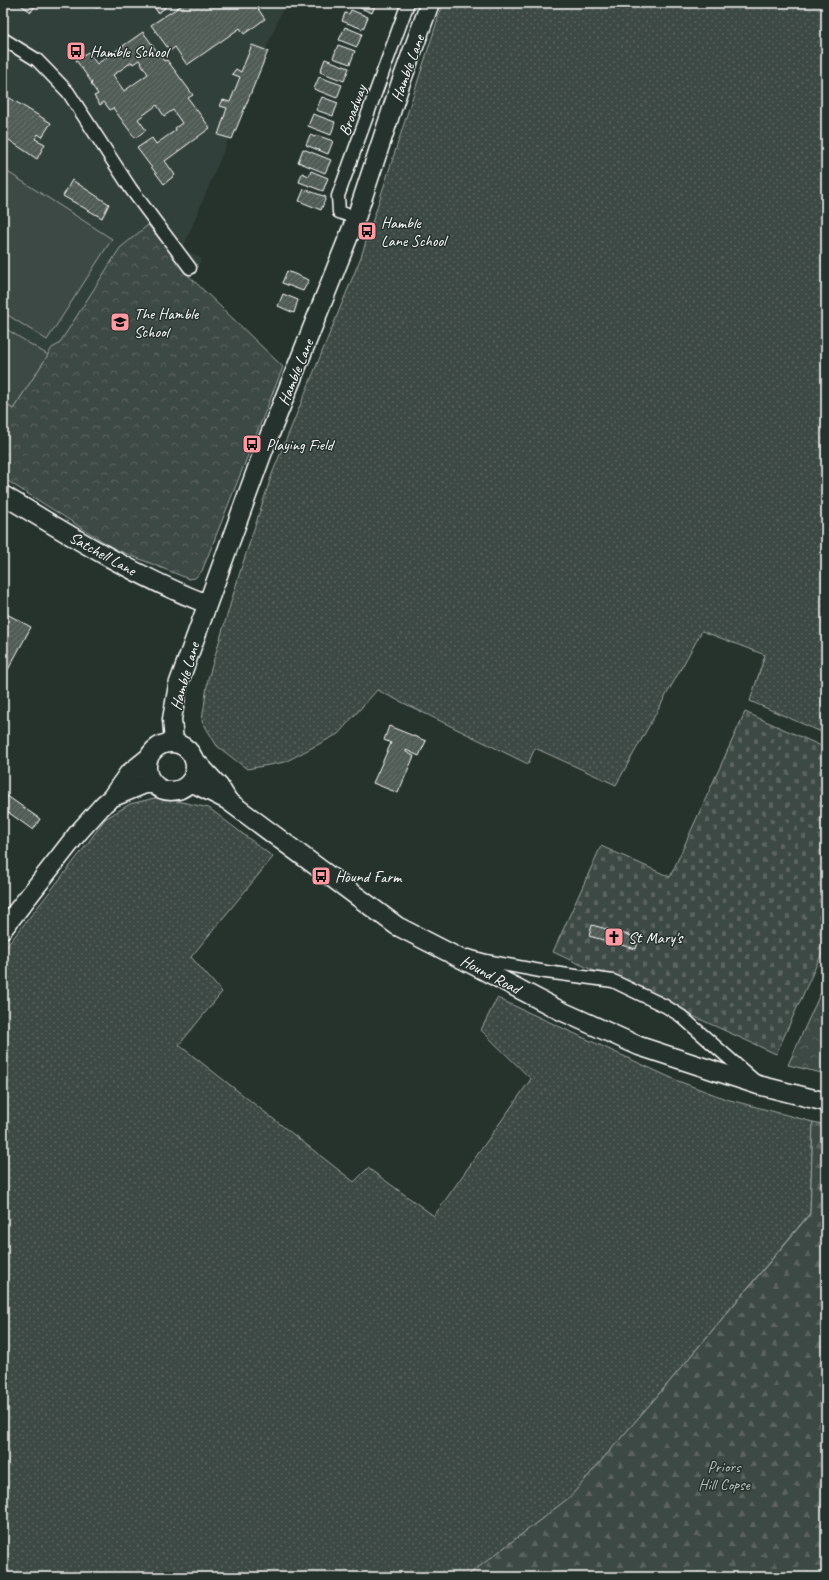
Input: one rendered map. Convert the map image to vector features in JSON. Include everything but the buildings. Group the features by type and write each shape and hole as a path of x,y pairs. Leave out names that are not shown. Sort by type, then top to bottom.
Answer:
{"main road":[{"name":"Hamble Lane","path":"174,742 172,719 178,685 264,449 356,218 400,85 430,3"},
{"name":"Satchell Lane","path":"3,495 114,560 188,597 207,604"},
{"path":"112,798 128,774 148,758 156,748 163,744 174,742 189,751 193,758 219,786 227,800"},
{"path":"148,758 146,766 148,774 154,784 162,789 170,791 179,790 189,783 194,775 195,766 193,758"},
{"name":"Hound Road","path":"189,783 227,800 396,926 559,1010 639,1046 758,1085 826,1102"},
{"path":"3,929 78,833 104,804 112,798 145,784 154,784"}],"street":[{"name":"Broadway","path":"356,218 339,212 338,196 408,3"},
{"path":"3,39 37,60 68,92 131,188 190,268"},
{"path":"441,948 486,961 546,972 613,981 665,1006 681,1016 758,1085"}],"shaded area":[{"name":"The Hamble School","path":"3,3 285,3 183,248 202,259 190,277 283,367 202,571 195,578 189,579 115,549 3,478"}],"green space":[{"path":"443,3 826,3 826,734 750,701 765,655 702,631 616,785 535,748 528,764 377,690 338,734 285,762 247,769 217,746 202,721 208,679 240,572 272,474 361,257"},
{"path":"3,169 112,239 47,340 3,312"},
{"path":"148,225 190,277 283,367 202,571 195,578 189,579 115,549 3,478 3,402 13,409 52,348 59,344 120,248"},
{"path":"3,327 48,355 13,409 3,402"},
{"path":"745,712 826,748 826,944 776,1054 553,952 601,846 670,877"},
{"path":"159,797 209,808 273,857 191,957 222,992 179,1045 354,1182 368,1168 434,1216 531,1079 481,1030 497,998 678,1081 726,1099 813,1122 810,1213 665,1387 570,1497 466,1577 3,1577 3,951 85,847 105,819 130,804"},
{"path":"826,981 826,1074 788,1065"},
{"name":"Priors Hill Copse","path":"813,1122 826,1125 826,1577 466,1577 570,1497 665,1387 810,1214"}],"place":[{"name":"Hamble School","path":"76,51"},
{"name":"Hamble Lane School","path":"367,231"},
{"name":"The Hamble School","path":"120,322"},
{"name":"Playing Field","path":"252,444"},
{"name":"Hound Farm","path":"321,876"},
{"name":"St Mary's","path":"614,937"}]}
